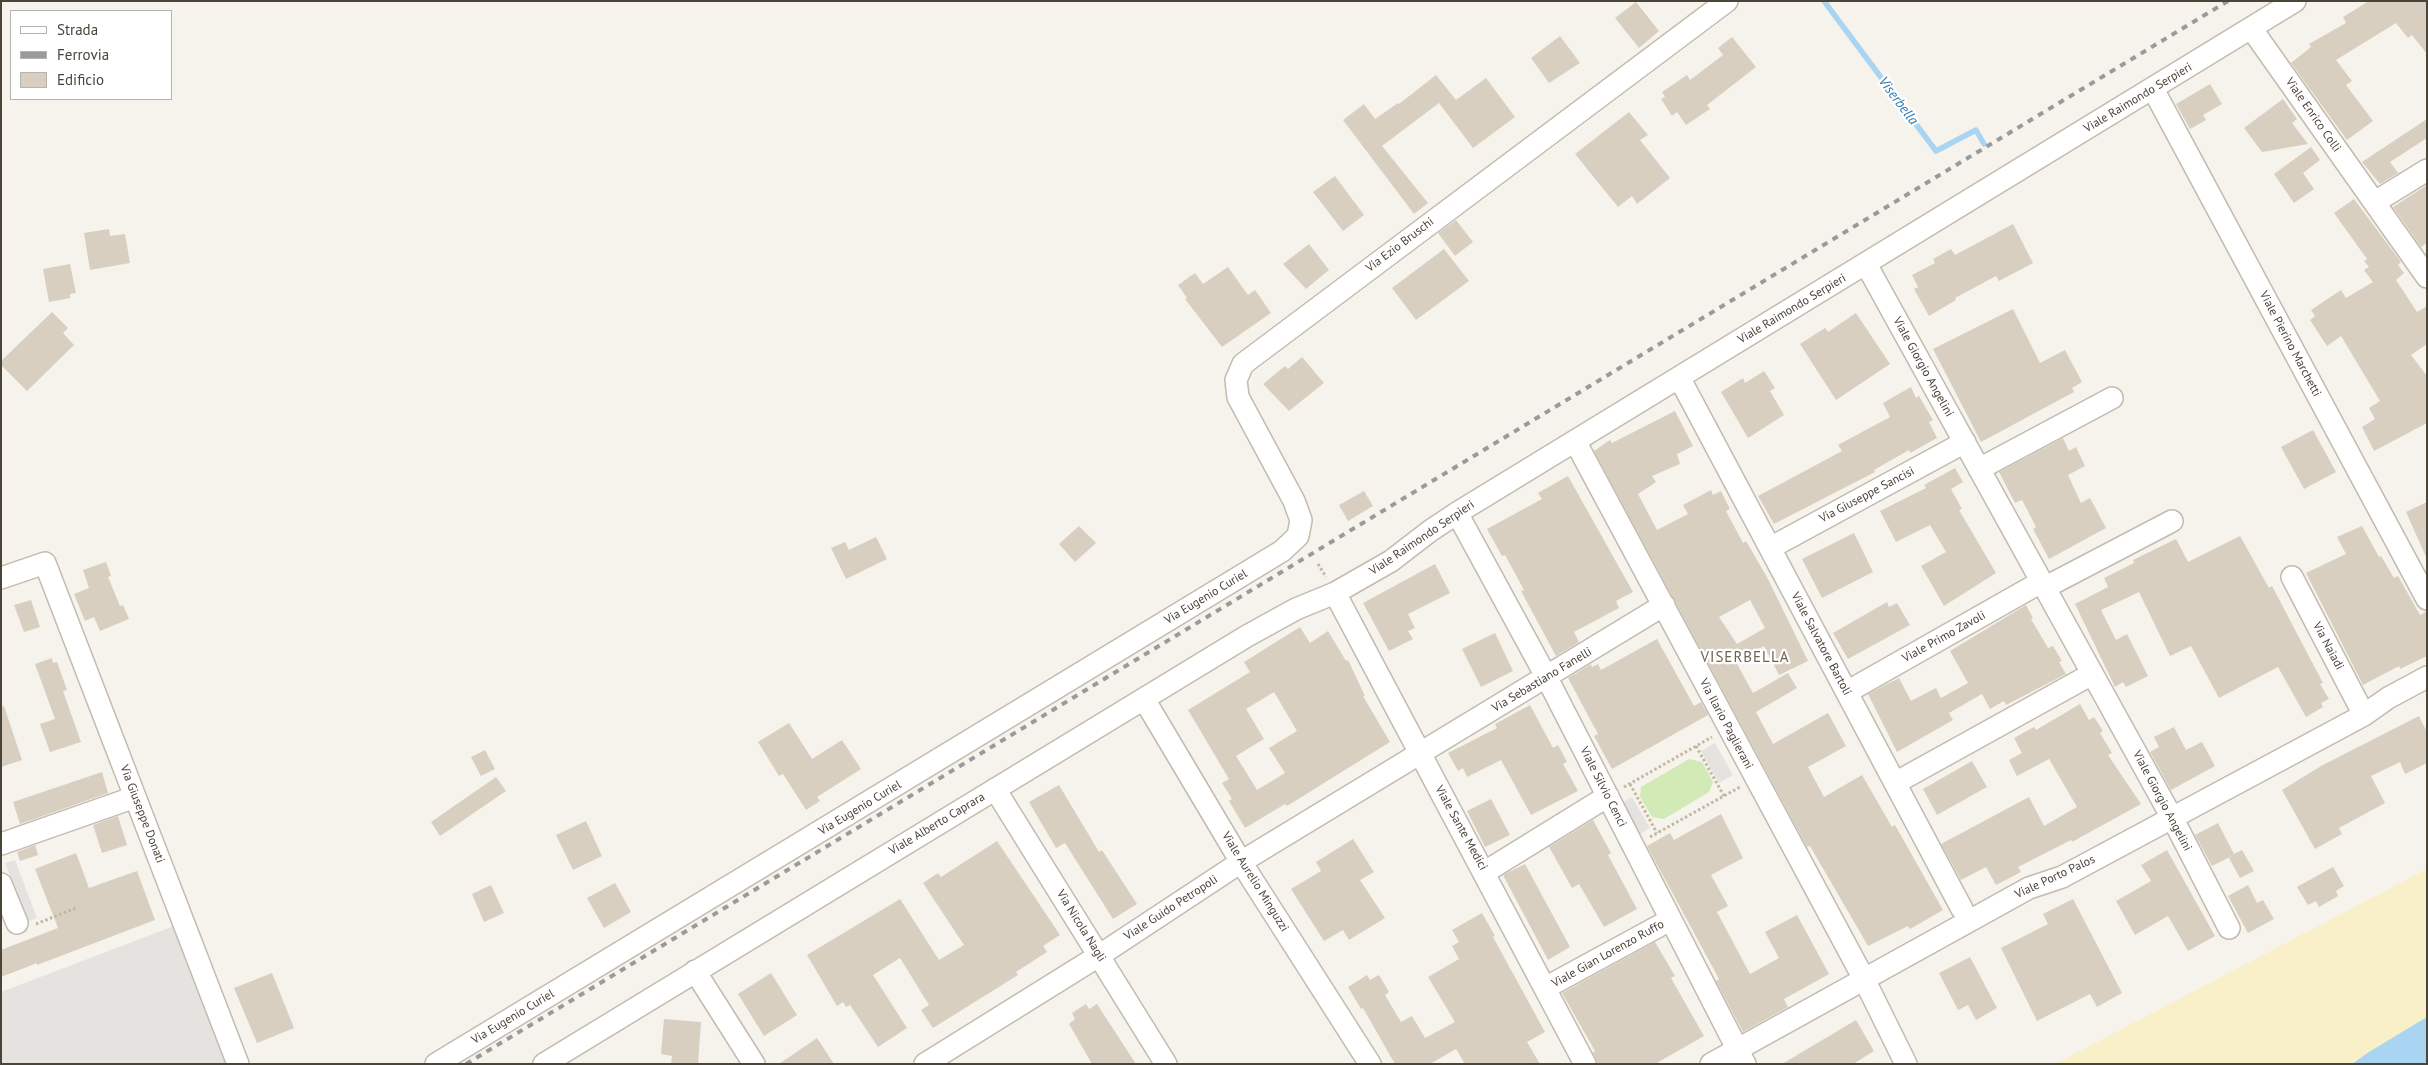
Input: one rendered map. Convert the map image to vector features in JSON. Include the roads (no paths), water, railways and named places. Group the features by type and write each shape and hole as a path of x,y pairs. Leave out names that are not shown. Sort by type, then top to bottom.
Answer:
{"street":[{"name":"Via Ezio Bruschi","path":"1282,551 1298,536 1301,520 1294,501 1238,397 1236,380 1243,364 1727,1"},
{"name":"Viale Raimondo Serpieri","path":"1336,593 1391,562 1430,531 1457,513 2295,1"},
{"name":"Viale Enrico Colli","path":"2251,28 2427,277"},
{"name":"Viale Pierino Marchetti","path":"2153,89 2427,599"},
{"path":"2375,202 2427,170"},
{"name":"Viale Giorgio Angelini","path":"1866,264 2172,818 2229,928"},
{"name":"Viale Salvatore Bartoli","path":"1680,378 1897,782 1962,909"},
{"path":"1980,469 2112,398"},
{"name":"Via Ilario Paglierani","path":"1575,441 1864,979 1906,1064"},
{"name":"Via Giuseppe Sancisi","path":"1770,548 1965,442"},
{"name":"Viale Silvio Cenci","path":"1457,513 1547,678 1741,1056"},
{"path":"2042,585 2172,521"},
{"name":"Via Eugenio Curiel","path":"436,1064 1282,551"},
{"name":"Via Giuseppe Donati","path":"1,578 45,564 238,1064"},
{"name":"Via Naiadi","path":"2292,578 2364,715"},
{"name":"Viale Primo Zavoli","path":"1847,692 2042,585"},
{"name":"Viale Alberto Caprara","path":"550,1062 695,971 1255,632 1296,609 1336,593"},
{"name":"Viale Sante Medici","path":"1336,593 1585,1064"},
{"name":"Via Sebastiano Fanelli","path":"1419,753 1547,678 1664,605"},
{"path":"1897,782 2092,674"},
{"name":"Viale Porto Palos","path":"1710,1064 1741,1056 1864,979 2030,888 2062,877 2172,818 2364,715 2388,698 2427,677"},
{"name":"Viale Aurelio Minguzzi","path":"1144,699 1241,862 1370,1064"},
{"name":"Viale Guido Petropoli","path":"925,1064 1100,955 1241,862 1419,753"},
{"name":"Via Nicola Nagli","path":"995,790 1100,955 1166,1064"},
{"path":"1485,872 1608,796"},
{"path":"1,844 135,797"},
{"path":"1,884 17,923"},
{"name":"Viale Gian Lorenzo Ruffo","path":"1546,988 1670,920"},
{"path":"695,971 754,1064"}],"water":[{"path":"2427,1017 2427,1064 2352,1064 2369,1052"}],"waterway":[{"name":"Viserbella","path":"1824,1 1936,151 1976,130 1984,144"}],"railway":[{"path":"466,1064 2228,1"}],"district":[{"name":"VISERBELLA","path":"1745,658"}]}
